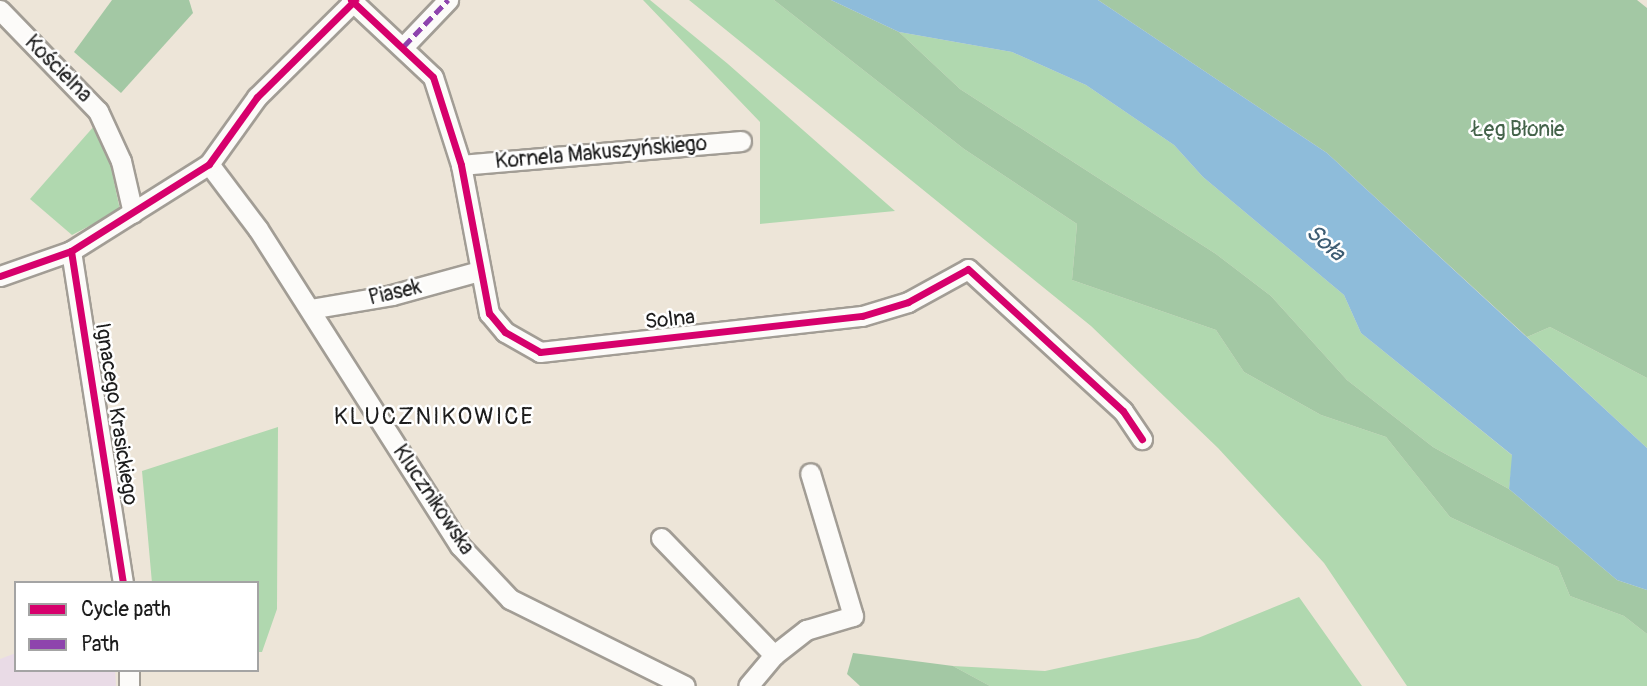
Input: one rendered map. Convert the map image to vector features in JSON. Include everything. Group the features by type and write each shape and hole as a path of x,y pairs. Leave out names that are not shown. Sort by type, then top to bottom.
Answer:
{"street":[{"path":"404,46 448,0"},
{"path":"0,276 71,251 209,164 257,97 353,1"},
{"name":"Solna","path":"353,1 404,46 433,77 441,93 461,164 489,313 505,332 540,352 862,316 908,302 968,270 1123,411 1142,439"},
{"name":"Kościelna","path":"0,10 98,111 121,161 134,213"},
{"name":"Kornela Makuszyńskiego","path":"461,164 741,141"},
{"name":"Klucznikowska","path":"209,164 310,309 460,546 510,599 685,686"},
{"name":"Ignacego Krasickiego","path":"71,251 123,581"},
{"name":"Piasek","path":"310,309 392,295 479,271"},
{"path":"748,686 774,655 806,629 853,616 810,473"},
{"path":"661,538 774,655"}],"shaded area":[{"path":"14,654 14,672 115,672 116,686 0,686 0,659"}],"green space":[{"path":"112,0 189,0 193,13 121,93 74,52"},
{"path":"643,0 650,0 728,64 895,211 760,224 760,122"},
{"path":"689,0 774,0 964,149 1077,224 1072,280 1216,330 1244,372 1321,415 1386,437 1450,517 1558,567 1570,596 1624,616 1647,634 1647,686 1407,686 1324,563 1218,448 1091,326"},
{"path":"774,0 831,0 899,32 960,89 1216,254 1271,296 1347,380 1433,447 1509,489 1617,580 1647,590 1647,634 1624,616 1570,596 1558,567 1450,517 1386,437 1321,415 1244,372 1216,330 1072,280 1077,224 964,149"},
{"name":"Łęg Błonie","path":"1098,0 1637,0 1647,8 1647,378 1550,327 1527,337 1327,153"},
{"path":"899,32 1012,52 1086,85 1174,145 1203,177 1344,295 1361,333 1513,456 1509,489 1433,447 1347,380 1271,296 1216,254 960,89"},
{"path":"95,125 108,153 120,210 72,235 30,199"},
{"path":"1550,327 1647,378 1647,448 1527,337"},
{"path":"278,427 277,609 262,652 259,652 259,581 152,581 142,471"},
{"path":"1299,597 1362,686 990,686 953,666 1045,671 1198,638"},
{"path":"853,653 953,666 990,686 860,686 847,674"}],"water":[{"name":"Soła","path":"831,0 1098,0 1327,153 1647,448 1647,590 1617,580 1509,489 1512,455 1361,333 1344,295 1203,177 1174,145 1086,85 1012,52 899,32"}],"marked path":[{"path":"404,46 448,0"}],"cycle path":[{"path":"351,0 433,77 461,165 489,313 505,332 540,352 862,316 908,302 968,269 1123,411 1142,439"},
{"path":"0,276 71,251 209,164 257,97 355,0"},
{"path":"71,251 123,581"}],"district":[{"name":"KLUCZNIKOWICE","path":"434,417"}]}
